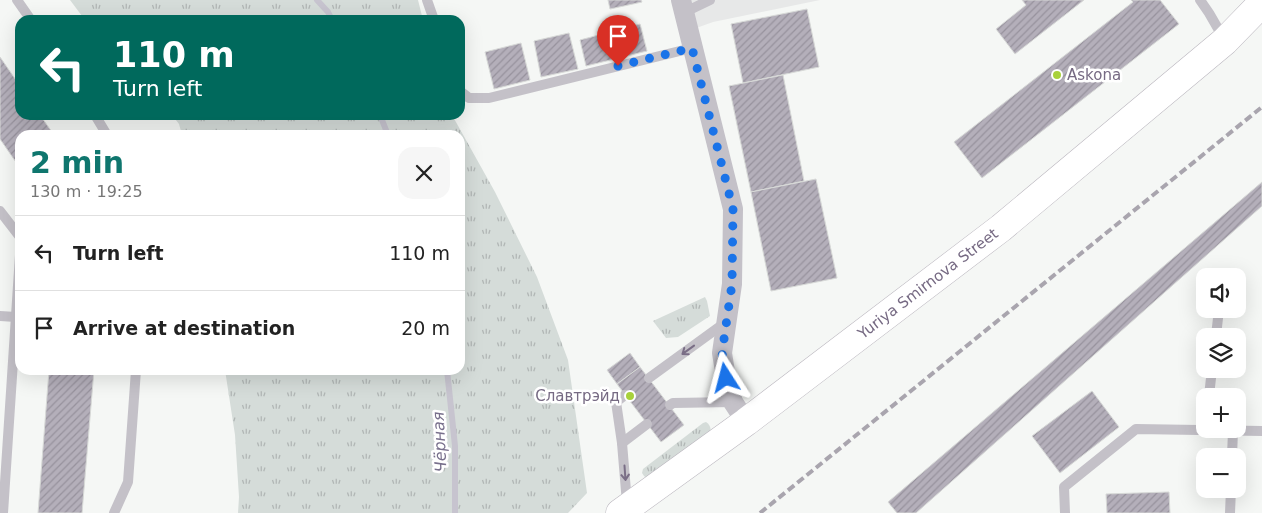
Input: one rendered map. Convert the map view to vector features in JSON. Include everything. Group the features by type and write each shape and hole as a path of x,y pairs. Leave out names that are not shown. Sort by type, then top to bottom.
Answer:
{"main road":[{"name":"Yuriya Smirnova Street","path":"623,510 739,412 1001,228 1225,41 1262,3"}],"street":[{"path":"682,6 733,209 732,284 722,353 726,378 739,412"}],"lane":[{"path":"17,0 28,15"},
{"path":"427,0 432,15"},
{"path":"682,6 710,0"},
{"path":"1200,0 1225,41"},
{"path":"465,95 469,98 489,98 692,48"},
{"path":"0,211 15,230"},
{"path":"0,316 15,317"},
{"path":"649,378 726,321"},
{"path":"3,513 15,332"},
{"path":"114,513 128,482 136,375"},
{"path":"623,510 622,442 616,402 625,395"},
{"path":"670,406 673,403 739,412"},
{"path":"622,442 647,424"},
{"path":"1065,513 1064,487 1136,428 1196,429"},
{"path":"1246,431 1262,432"},
{"path":"1230,513 1231,498"}],"shaded area":[{"path":"680,0 820,0 713,22 688,31"}],"green space":[{"path":"70,0 418,0 422,15 81,15"},
{"path":"176,120 455,120 460,130 181,130"},
{"path":"465,138 495,192 537,277 568,360 587,493 568,513 238,513 239,497 235,435 226,375 465,375"},
{"path":"705,297 710,316 678,337 666,338 653,321"},
{"path":"706,422 710,429 709,437 649,480 644,476 642,473 643,469"}],"building":[{"path":"608,0 641,0 642,2 610,9"},
{"path":"1022,0 1084,0 1015,54 996,29 1026,5"},
{"path":"1131,0 1160,0 1179,24 982,178 954,142 1133,2"},
{"path":"807,9 819,67 743,83 731,24"},
{"path":"640,24 647,51 586,66 580,40"},
{"path":"569,33 578,69 541,77 534,41"},
{"path":"521,43 530,80 494,89 485,52"},
{"path":"0,57 15,79 15,120 44,120 50,130 15,130 15,161 0,139"},
{"path":"783,75 804,181 751,192 729,86"},
{"path":"816,179 837,278 771,291 751,192"},
{"path":"1262,182 1262,206 916,513 897,513 888,502"},
{"path":"630,353 640,367 617,384 607,370"},
{"path":"640,367 684,425 661,442 617,384"},
{"path":"49,375 94,375 82,513 38,513"},
{"path":"1092,391 1119,427 1060,473 1032,436"},
{"path":"1169,492 1170,513 1107,513 1106,494"}],"waterway":[{"name":"Чёрная","path":"317,0 330,15"},
{"name":"Чёрная","path":"382,120 386,130"},
{"name":"Чёрная","path":"448,375 455,446 455,513"}],"railway":[{"path":"760,513 1262,107"}],"place":[{"name":"Askona","path":"1057,75"},
{"name":"Славтрэйд","path":"630,396"}],"route":[{"path":"618,66 692,48 733,209 732,284 722,353 726,378"}]}
